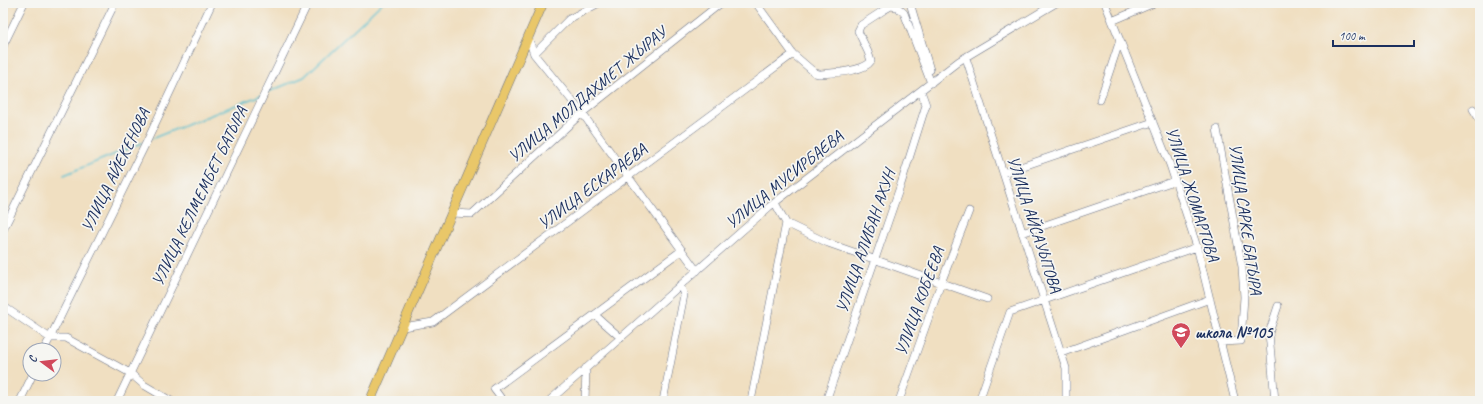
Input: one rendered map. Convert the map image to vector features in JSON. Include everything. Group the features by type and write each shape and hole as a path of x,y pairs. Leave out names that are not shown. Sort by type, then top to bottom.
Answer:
{"main road":[{"path":"370,401 543,3"}],"street":[{"path":"3,46 24,3"},
{"path":"3,230 115,3"},
{"name":"УЛИЦА КЕЛМЕМБЕТ БАТЫРА","path":"117,401 308,3"},
{"path":"534,54 569,19 599,3"},
{"name":"УЛИЦА МОЛДАХМЕТ ЖЫРАУ","path":"452,213 472,214 582,113 721,3"},
{"path":"756,3 793,54 815,73 820,74 862,68 868,64 870,61 868,52 858,31 861,26 884,10 891,6 897,7 904,13 932,82"},
{"path":"910,3 932,82"},
{"name":"УЛИЦА МУСИРБАЕВА","path":"549,401 775,203 932,82 966,58 1056,3"},
{"name":"УЛИЦА ЖОМАРТОВА","path":"1105,3 1170,164 1174,181 1196,247 1235,401"},
{"path":"1112,21 1154,3"},
{"name":"УЛИЦА АЙЕКЕНОВА","path":"48,342 148,138 210,4"},
{"path":"528,38 534,54 582,113 697,271"},
{"path":"1100,100 1120,40"},
{"name":"УЛИЦА ЕСКАРАЕВА","path":"402,327 433,322 793,54"},
{"name":"УЛИЦА АЙСАУЫТОВА","path":"966,58 1066,368 1066,401"},
{"name":"УЛИЦА АЛИБАН АХУН","path":"826,401 926,105 921,91"},
{"path":"1473,109 1480,120"},
{"path":"1003,173 1153,122"},
{"name":"УЛИЦА САРКЕ БАТЫРА","path":"1217,129 1242,267 1244,297 1241,341 1221,342"},
{"path":"1022,233 1174,181"},
{"path":"775,203 786,223 828,242 987,300"},
{"name":"УЛИЦА КОБЕЕВА","path":"899,401 968,211"},
{"path":"751,401 786,223"},
{"path":"979,401 1010,312 1196,247"},
{"path":"503,401 494,389 682,250"},
{"path":"663,401 684,295 680,285"},
{"path":"1061,353 1210,299"},
{"path":"3,306 50,338 66,338 130,373 144,386 171,401"},
{"name":"УЛИЦА САРКЕ БАТЫРА","path":"1275,401 1270,333 1278,306"},
{"path":"595,315 621,338"},
{"path":"585,401 586,368"},
{"path":"20,401 29,382"}],"waterway":[{"path":"268,92 304,77 382,3"},
{"path":"151,139 261,95"},
{"path":"64,175 142,143"}],"place":[{"name":"школа №105","path":"1181,349"}]}
